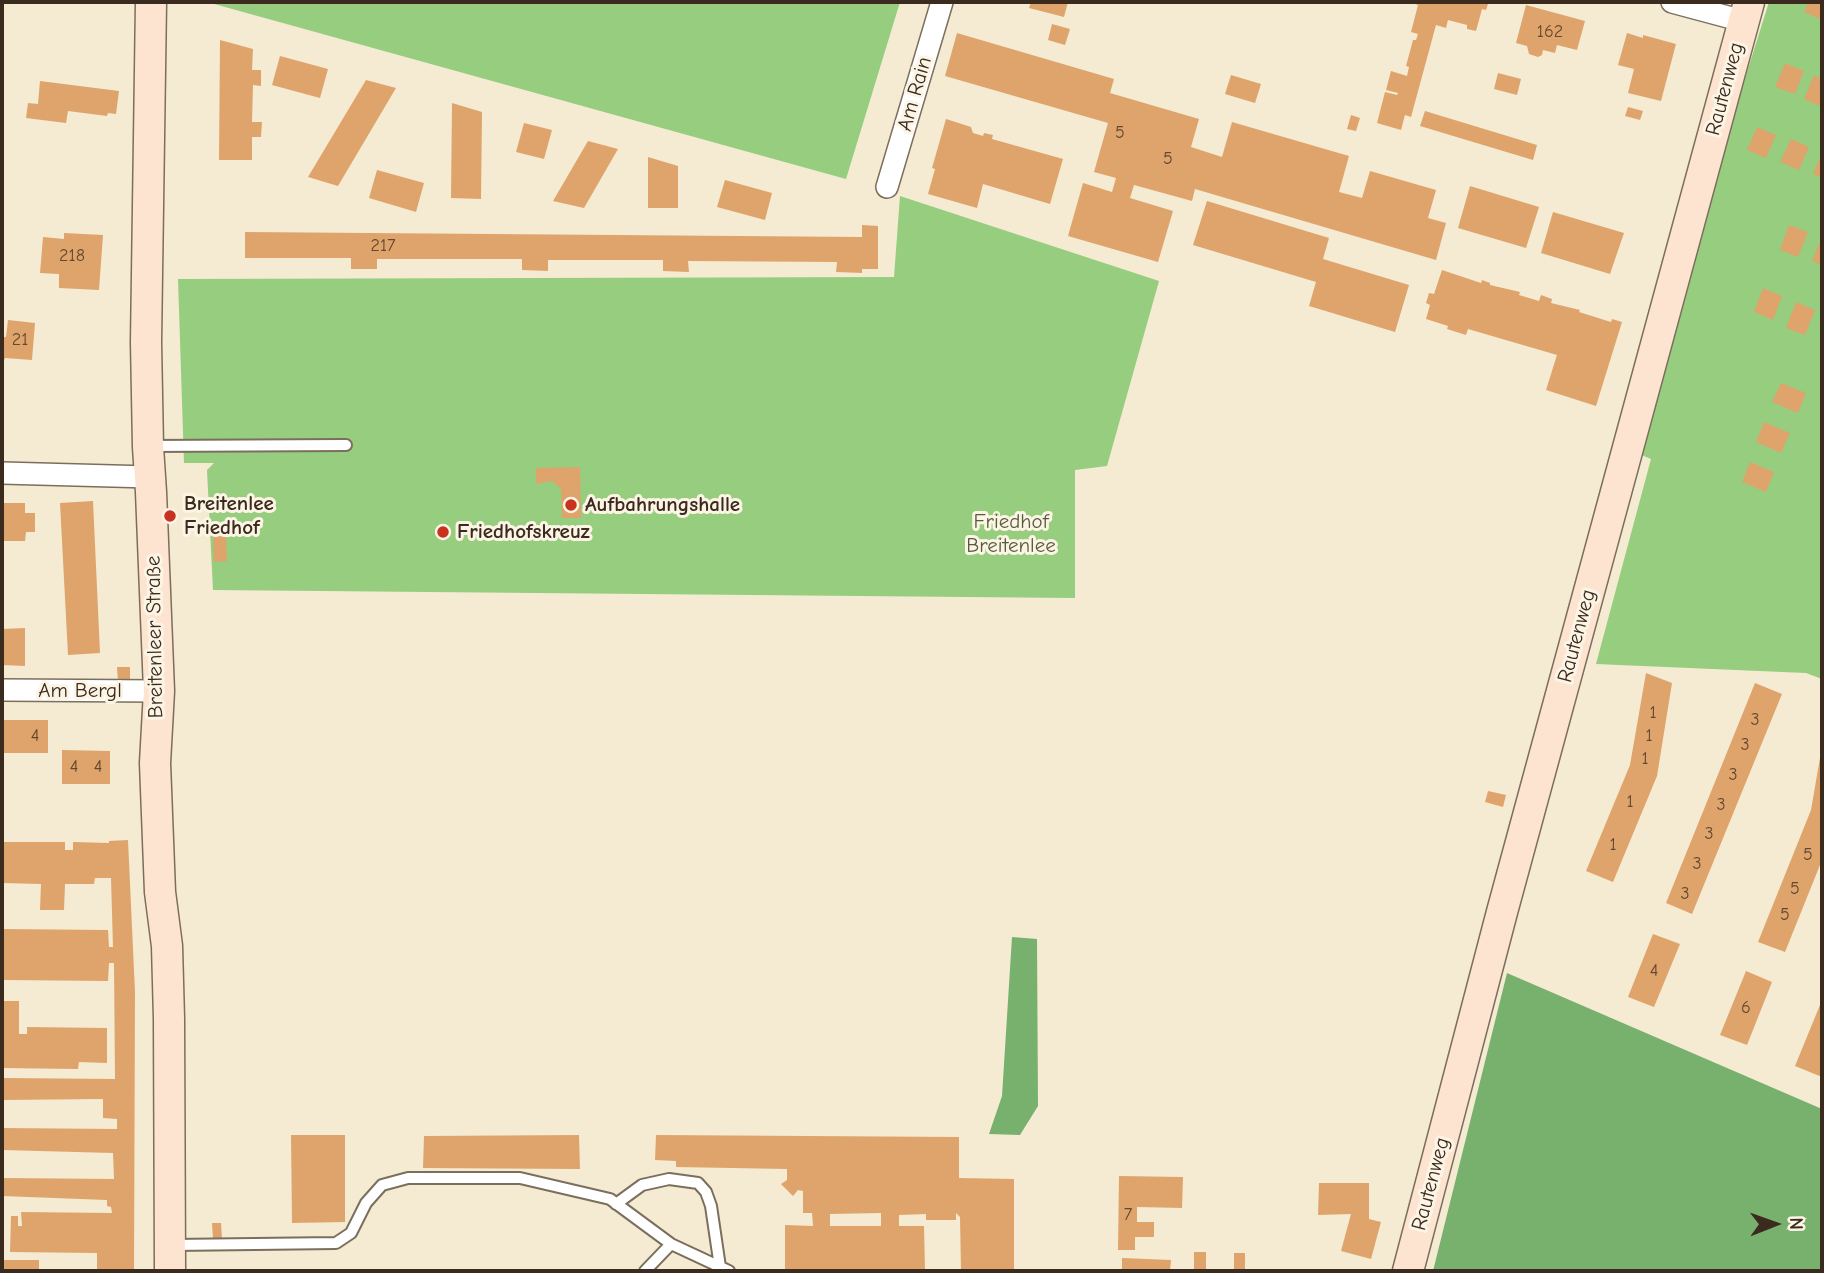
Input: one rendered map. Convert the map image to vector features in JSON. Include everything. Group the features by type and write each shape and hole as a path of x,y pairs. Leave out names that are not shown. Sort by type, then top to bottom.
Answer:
{"street":[{"name":"Breitenleer Straße","path":"151,2 146,342 159,691 155,763 160,892 167,946 169,995 170,1258"},
{"name":"Am Rain","path":"887,187 942,2"},
{"path":"1672,2 1746,11"},
{"name":"Rautenweg","path":"1408,1271 1502,912 1746,11"},
{"path":"2,473 150,477"},
{"name":"Am Bergl","path":"2,690 159,691"}],"lane":[{"path":"148,446 346,445"},
{"path":"170,1258 335,1243 351,1233 366,1203 382,1185 408,1178 520,1178 610,1199 671,1244 724,1269"},
{"path":"616,1204 642,1185 669,1179 698,1183 706,1192 711,1206 724,1269"},
{"path":"645,1271 671,1244"}],"green space":[{"path":"207,2 900,2 846,179"},
{"path":"1769,2 1822,2 1822,679 1806,673 1596,664 1651,459 1639,454 1715,174"},
{"name":"Friedhof Breitenlee","path":"900,196 1159,281 1107,466 1075,470 1075,598 213,590 207,470 214,463 184,463 178,279 894,277"},
{"path":"1012,937 1037,939 1038,1106 1020,1135 989,1134 1002,1096"},
{"path":"1507,973 1822,1109 1822,1271 1433,1271"}],"building":[{"path":"1031,2 1068,2 1064,17 1029,8"},
{"path":"1409,2 1488,4 1486,10 1482,9 1476,31 1467,29 1467,25 1448,20 1446,28 1436,25 1411,117 1405,115 1401,130 1377,123 1385,92 1398,93 1386,90 1391,71 1407,76 1409,67 1406,66 1413,40 1416,40 1418,34 1411,32 1418,5"},
{"path":"1808,2 1822,2 1822,20 1804,12"},
{"path":"1526,5 1585,21 1577,50 1557,45 1555,53 1543,50 1538,57 1529,54 1527,46 1516,43"},
{"path":"1052,24 1070,29 1065,45 1048,40"},
{"path":"957,33 1114,79 1110,93 1199,119 1191,147 1222,157 1232,122 1349,156 1339,192 1362,198 1370,171 1436,190 1428,218 1446,223 1436,260 1195,189 1192,201 1134,185 1130,198 1173,211 1158,262 1068,236 1083,183 1112,192 1116,178 1094,172 1108,123 945,76"},
{"path":"1627,33 1676,44 1661,101 1628,93 1634,69 1618,65"},
{"path":"220,40 253,49 252,70 261,70 261,86 253,85 252,122 262,122 261,137 252,137 252,160 219,160"},
{"path":"280,56 328,69 320,98 272,85"},
{"path":"1785,63 1804,71 1795,94 1775,87"},
{"path":"1498,73 1521,79 1517,95 1494,89"},
{"path":"1231,75 1261,84 1255,103 1225,94"},
{"path":"1814,75 1822,79 1822,107 1804,99"},
{"path":"366,80 396,88 338,186 308,177"},
{"path":"40,81 119,91 116,114 108,113 107,116 68,111 66,123 26,118 28,103 38,104"},
{"path":"452,103 482,112 481,199 451,198"},
{"path":"1628,107 1643,111 1640,120 1625,116"},
{"path":"1425,111 1537,145 1533,160 1420,126"},
{"path":"1351,115 1360,118 1356,131 1347,129"},
{"path":"946,119 971,127 973,133 993,135 992,139 1063,159 1050,204 983,184 977,208 928,194 935,169 932,168"},
{"path":"524,123 552,130 544,159 516,152"},
{"path":"1757,127 1776,135 1766,158 1747,150"},
{"path":"1791,139 1809,147 1799,170 1780,162"},
{"path":"588,141 618,149 584,208 553,201"},
{"path":"1822,153 1822,178 1813,174"},
{"path":"648,157 678,166 678,208 648,208"},
{"path":"377,170 424,183 416,212 369,198"},
{"path":"725,180 772,193 765,220 717,207"},
{"path":"1470,186 1539,207 1526,248 1458,228"},
{"path":"1207,201 1329,238 1323,259 1409,285 1395,332 1309,306 1316,282 1193,245"},
{"path":"1553,212 1624,233 1610,274 1541,253"},
{"path":"862,225 878,226 878,269 862,269 862,273 836,272 837,262 688,261 689,272 663,271 663,260 548,260 548,271 522,270 522,259 377,259 377,269 351,269 351,258 245,258 245,232 862,237"},
{"path":"1789,225 1808,232 1798,257 1780,250"},
{"path":"64,233 103,235 99,290 59,288 59,274 40,273 43,237 64,239"},
{"path":"1822,237 1822,265 1812,261"},
{"path":"1442,270 1520,292 1519,295 1539,301 1541,295 1552,299 1551,303 1611,322 1612,319 1622,322 1596,406 1546,390 1557,355 1468,329 1466,335 1426,319 1430,305 1426,303 1429,293 1434,294"},
{"path":"1763,288 1782,296 1773,320 1754,312"},
{"path":"1796,302 1815,310 1805,335 1786,328"},
{"path":"8,320 35,323 32,360 5,358 2,366 2,337 6,337"},
{"path":"1781,383 1806,393 1798,413 1772,402"},
{"path":"1764,422 1790,433 1781,453 1756,442"},
{"path":"1750,462 1774,472 1766,492 1742,482"},
{"name":"Aufbahrungshalle","path":"580,467 581,518 562,518 561,489 552,481 536,484 536,468"},
{"path":"93,501 100,653 68,655 60,503"},
{"path":"2,503 25,503 25,513 35,513 35,532 26,532 25,541 2,541"},
{"path":"226,535 227,561 214,562 213,536"},
{"path":"25,628 25,666 2,665 2,629"},
{"path":"117,667 130,667 130,683 118,683"},
{"path":"1646,673 1672,683 1657,776 1613,882 1586,871 1630,765"},
{"path":"1755,683 1782,694 1692,914 1666,903"},
{"path":"2,720 48,720 48,753 2,753"},
{"path":"62,750 110,751 110,784 62,784"},
{"path":"1821,752 1822,860 1785,952 1758,942 1811,810"},
{"path":"1488,791 1506,795 1503,807 1485,802"},
{"path":"128,840 135,992 134,1271 97,1271 97,1253 10,1252 11,1216 18,1216 18,1226 22,1226 21,1212 112,1213 111,1207 107,1206 107,1200 2,1196 2,1178 114,1179 113,1153 2,1150 2,1128 117,1129 117,1119 103,1118 103,1099 2,1100 2,1078 115,1079 114,963 109,963 108,981 2,980 2,929 108,930 109,947 113,947 111,878 95,878 94,884 65,884 64,910 40,910 41,884 2,883 2,842 65,842 65,850 73,850 73,842 109,843"},
{"path":"1653,934 1680,944 1654,1007 1628,997"},
{"path":"1746,971 1772,982 1747,1045 1720,1035"},
{"path":"1822,1000 1822,1077 1795,1066"},
{"path":"2,1001 19,1001 19,1034 27,1034 27,1027 107,1028 107,1063 79,1062 78,1069 2,1068"},
{"path":"291,1135 345,1135 345,1222 292,1223"},
{"path":"579,1135 580,1169 423,1168 424,1136"},
{"path":"656,1135 959,1137 959,1178 1014,1179 1014,1271 961,1271 960,1217 956,1213 956,1220 926,1220 926,1214 899,1215 899,1226 924,1226 925,1270 785,1271 785,1225 813,1226 812,1213 803,1213 803,1191 798,1190 793,1196 781,1184 787,1180 787,1169 676,1167 676,1161 655,1160","holes":["881,1213 881,1226 830,1226 830,1214"]},
{"path":"1119,1176 1183,1177 1182,1208 1137,1207 1137,1222 1154,1222 1154,1237 1135,1237 1135,1250 1118,1250"},
{"path":"1319,1183 1369,1183 1369,1219 1381,1222 1371,1259 1341,1251 1351,1214 1318,1215"},
{"path":"212,1223 221,1223 222,1239 213,1239"},
{"path":"1194,1252 1206,1252 1206,1271 1194,1271"},
{"path":"1234,1253 1245,1253 1245,1271 1234,1271"},
{"path":"1122,1258 1171,1260 1170,1271 1122,1271"},
{"path":"2,1260 39,1260 39,1271 2,1271"}],"place":[{"name":"Aufbahrungshalle","path":"571,505"},
{"name":"Breitenlee Friedhof","path":"170,516"},
{"name":"Friedhofskreuz","path":"443,532"}]}
